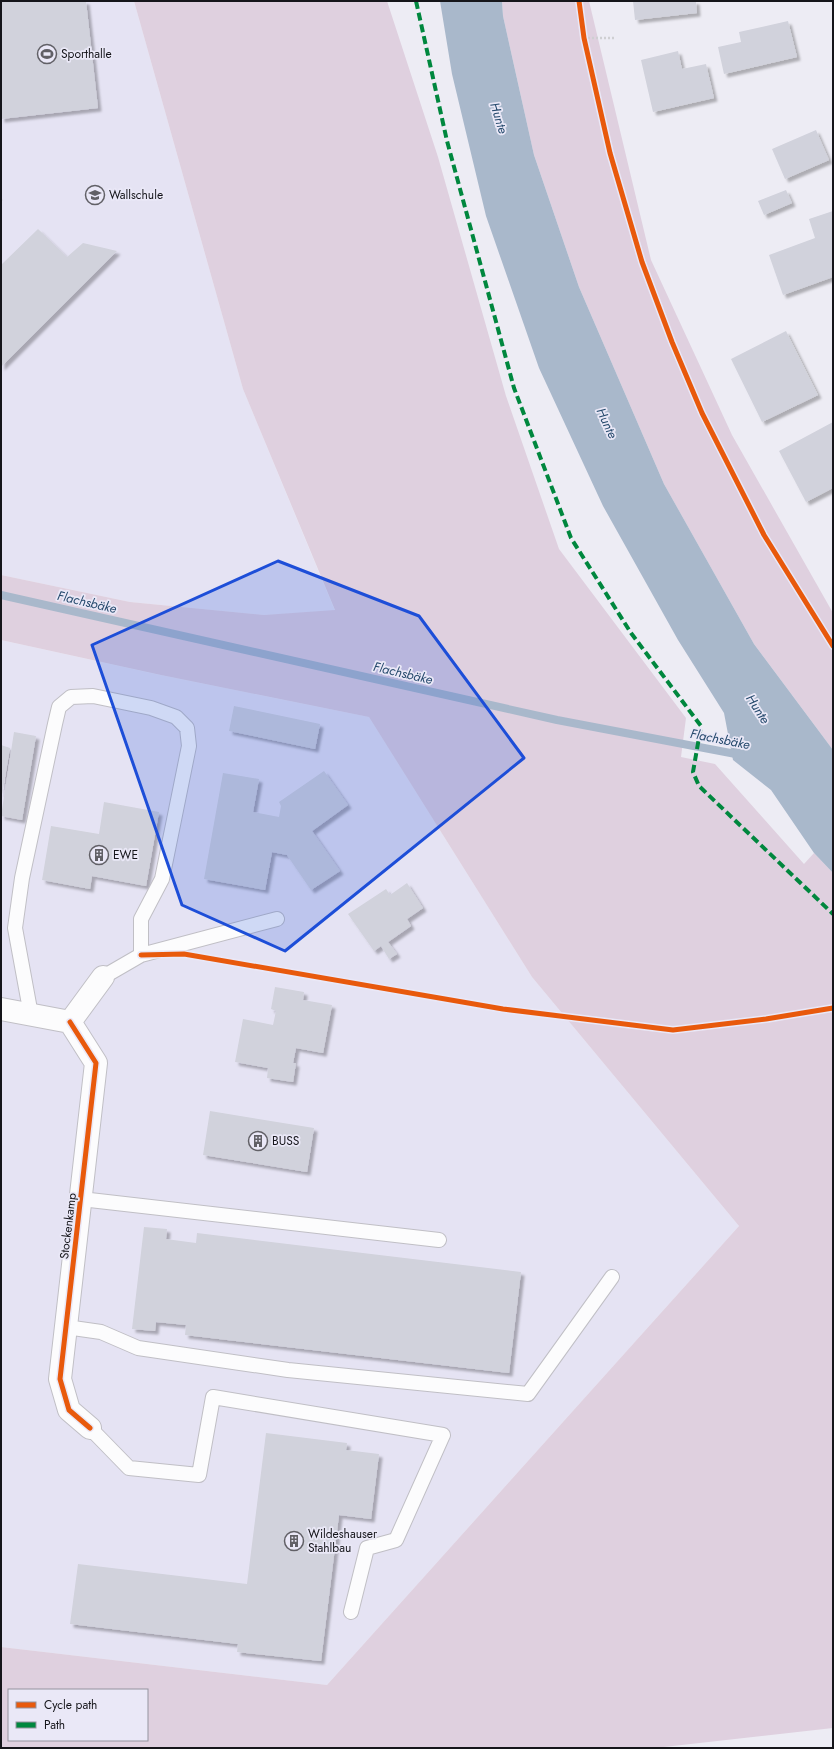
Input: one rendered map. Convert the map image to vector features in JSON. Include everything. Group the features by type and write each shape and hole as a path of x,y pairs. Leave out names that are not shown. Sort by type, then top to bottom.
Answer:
{"street":[{"path":"1,1009 70,1022 103,977"},
{"name":"Stockenkamp","path":"70,1022 96,1063 60,1379 69,1410 90,1428"}],"lane":[{"path":"31,1015 15,928 22,878 54,724 59,707 71,697 93,696 151,708 176,717 187,728 189,746 162,879 141,919 141,955"},
{"path":"103,977 141,955 277,919"},
{"path":"81,1199 440,1240"},
{"path":"66,1327 100,1332 138,1348 280,1368 528,1394 612,1277"},
{"path":"90,1428 129,1468 199,1475 213,1397 443,1435 396,1540 368,1548 351,1612"}],"path":[{"path":"584,38 616,38"}],"highlighted area":[{"path":"278,561 419,616 524,758 285,951 182,905 92,645"}],"shaded area":[{"name":"Wallschule","path":"1,1 134,1 243,389 335,611 264,615 130,602 1,575"},
{"path":"134,1 387,1 438,157 506,396 559,549 686,718 681,757 715,764 804,864 814,853 833,873 833,1728 655,1748 1,1748 1,1647 327,1685 739,1226 532,977 369,717 161,675 1,640 1,575 130,602 264,615 335,610 243,389"},
{"path":"502,1 589,1 651,260 732,435 833,613 833,750 754,644 664,484 579,287 534,155 503,16"},
{"path":"1,640 160,675 369,717 532,977 739,1226 327,1685 1,1647"}],"water":[{"name":"Hunte","path":"440,1 502,1 503,16 534,155 579,287 664,484 754,644 833,750 833,873 814,853 771,790 733,760 724,713 678,640 603,506 539,368 486,216 452,74"}],"building":[{"name":"Sporthalle","path":"1,1 86,1 98,108 1,119"},
{"path":"633,1 696,1 697,13 635,20"},
{"path":"788,21 797,57 724,74 718,47 741,42 739,32"},
{"path":"678,51 682,69 706,64 714,98 653,112 641,60"},
{"path":"816,130 829,160 785,179 772,149"},
{"path":"786,190 792,203 764,215 758,201"},
{"path":"833,211 833,277 783,295 769,255 815,238 809,219"},
{"path":"38,229 67,257 83,243 117,251 1,367 1,265"},
{"path":"786,331 818,395 762,422 731,359"},
{"path":"833,422 833,488 806,502 779,451"},
{"path":"234,706 320,724 315,749 229,731"},
{"path":"14,732 36,736 22,820 1,816"},
{"path":"1,745 10,748 2,795 1,795"},
{"path":"324,771 348,805 312,831 340,871 311,890 287,855 272,852 265,890 204,879 223,773 259,779 253,812 279,817 281,806 279,802"},
{"name":"EWE","path":"104,802 159,812 146,886 92,876 90,889 42,880 51,826 99,834"},
{"path":"407,883 423,908 407,919 411,926 388,942 397,954 389,959 381,946 374,951 348,914 386,889 390,895"},
{"path":"275,987 304,992 303,1000 332,1005 323,1053 296,1048 293,1063 296,1063 293,1082 267,1078 268,1068 235,1062 243,1019 273,1025 276,1011 271,1009"},
{"name":"BUSS","path":"210,1111 314,1128 307,1172 203,1155"},
{"path":"144,1227 167,1229 166,1239 196,1243 197,1233 521,1272 509,1373 185,1335 186,1325 156,1322 155,1331 132,1329"},
{"name":"Wildeshauser Stahlbau","path":"266,1433 347,1443 346,1450 379,1454 371,1519 339,1515 321,1661 237,1652 238,1644 70,1624 78,1564 247,1584"}],"waterway":[{"name":"Flachsbäke","path":"1,595 557,720 741,755"}],"marked path":[{"path":"416,1 447,141 514,388 571,538 631,633 701,726 693,772 699,786 833,914"}],"cycle path":[{"path":"579,1 584,38 610,153 642,262 672,342 702,413 764,535 833,646"},
{"path":"141,955 184,954 503,1009 673,1030 766,1019 833,1008"},
{"path":"70,1022 96,1063 60,1379 69,1410 90,1428"}],"place":[{"name":"Sporthalle","path":"47,54"},
{"name":"Wallschule","path":"95,195"},
{"name":"EWE","path":"99,855"},
{"name":"BUSS","path":"258,1141"},
{"name":"Wildeshauser Stahlbau","path":"294,1541"}]}
